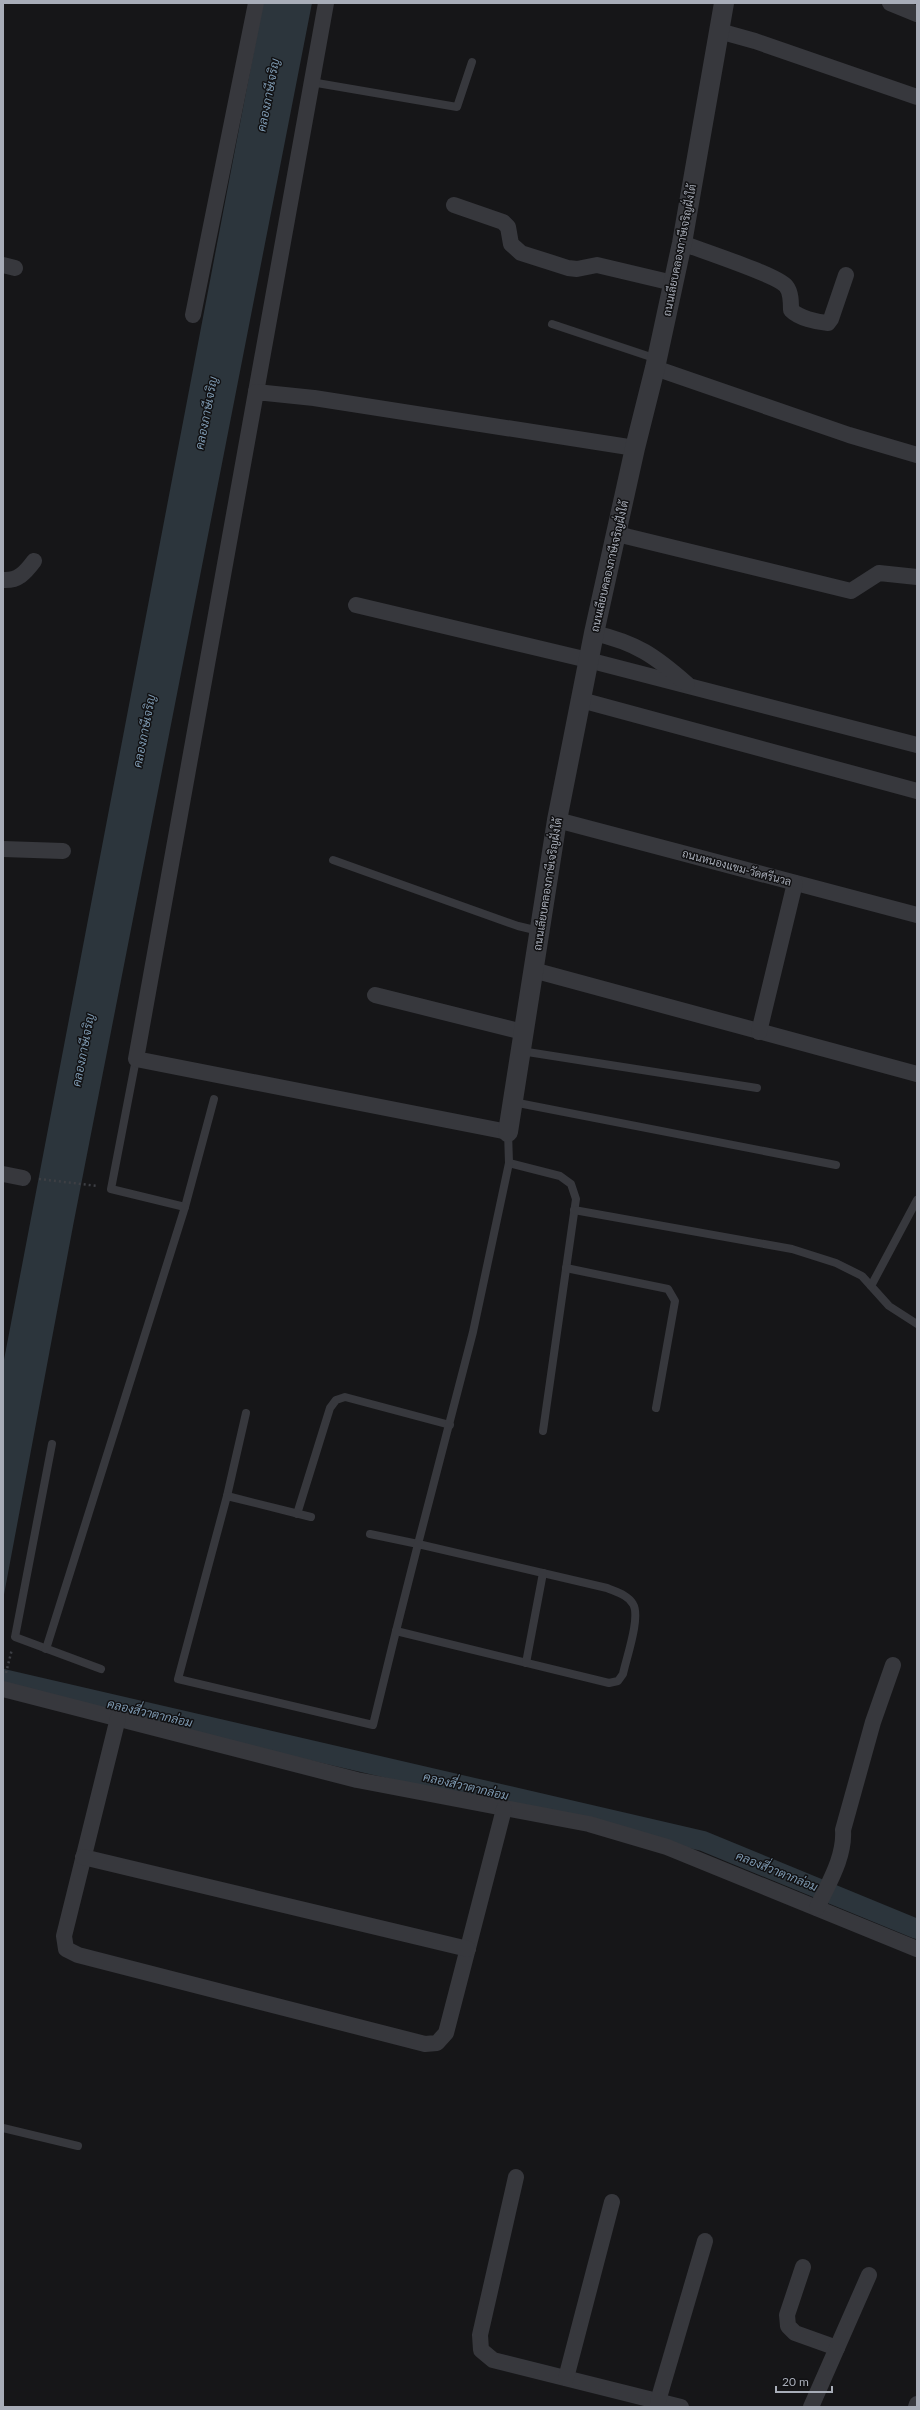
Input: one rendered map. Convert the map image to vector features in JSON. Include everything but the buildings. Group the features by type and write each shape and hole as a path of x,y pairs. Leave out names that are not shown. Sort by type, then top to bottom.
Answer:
{"street":[{"path":"192,315 256,3"},
{"path":"326,3 136,1059 508,1132"},
{"name":"ถนนเลียบคลองภาษีเจริญฝั่งใต้","path":"508,1132 557,820 588,660 635,448 674,283 724,3"},
{"path":"890,3 917,14"},
{"path":"719,31 755,41 917,97"},
{"path":"454,205 503,222 508,228 511,244 521,253 568,268 577,269 597,265 674,283"},
{"path":"682,243 767,275 785,285 790,296 791,310 796,314 821,322 828,323 832,319 846,275"},
{"path":"656,364 849,435 917,455"},
{"path":"256,392 314,398 635,448"},
{"path":"616,534 851,591 879,573 917,577"},
{"path":"3,580 11,581 24,575 34,561"},
{"path":"356,605 588,660 917,745"},
{"path":"594,633 623,640 646,651 690,687"},
{"path":"581,700 917,791"},
{"name":"ถนนหนองแขม-วัดศรีนวล","path":"557,820 917,915"},
{"path":"3,849 64,851"},
{"path":"759,1032 795,883"},
{"path":"533,970 917,1074"},
{"path":"375,995 522,1042"},
{"path":"3,1174 23,1178"},
{"path":"817,1908 840,1856 844,1840 843,1830 873,1722 893,1665"},
{"path":"4,1682 118,1718 357,1780 589,1824 667,1847 917,1949"},
{"path":"118,1718 64,1936 66,1949 78,1955 425,2044 436,2043 446,2033 504,1809"},
{"path":"83,1857 468,1949"},
{"path":"516,2177 480,2335 481,2350 493,2360 681,2407"},
{"path":"566,2378 612,2202"},
{"path":"658,2401 705,2241"},
{"path":"803,2267 787,2315 788,2326 796,2333 837,2348"},
{"path":"811,2407 869,2275"}],"lane":[{"path":"311,82 457,107 472,62"},
{"path":"552,324 656,364"},
{"path":"332,860 511,924 539,931"},
{"path":"522,1042 757,1088"},
{"path":"136,1059 111,1189 185,1207"},
{"path":"46,1649 185,1207 214,1099"},
{"path":"512,1102 836,1165"},
{"path":"246,1413 227,1496 178,1680 373,1726 473,1332 509,1163 508,1132"},
{"path":"509,1163 560,1176 571,1184 576,1199 543,1431"},
{"path":"871,1286 917,1200"},
{"path":"574,1210 792,1249 836,1263 862,1276 889,1306 917,1324"},
{"path":"566,1268 668,1288 675,1301 656,1408"},
{"path":"297,1514 330,1408 336,1400 345,1397 450,1425"},
{"path":"52,1444 15,1637 101,1669"},
{"path":"227,1496 310,1517"},
{"path":"370,1534 543,1572 607,1588 626,1596 634,1604 636,1615 623,1674 618,1681 609,1683 396,1631"},
{"path":"526,1662 543,1572"},
{"path":"3,2128 78,2146"}],"path":[{"path":"23,1178 95,1185"},
{"path":"4,1682 15,1637"}],"water":[{"name":"คลองภาษีเจริญ","path":"263,3 312,3 73,1226 3,1600 3,1365"}],"waterway":[{"name":"คลองสี่วาตากล่อม","path":"3,1679 703,1841 917,1929"}]}
